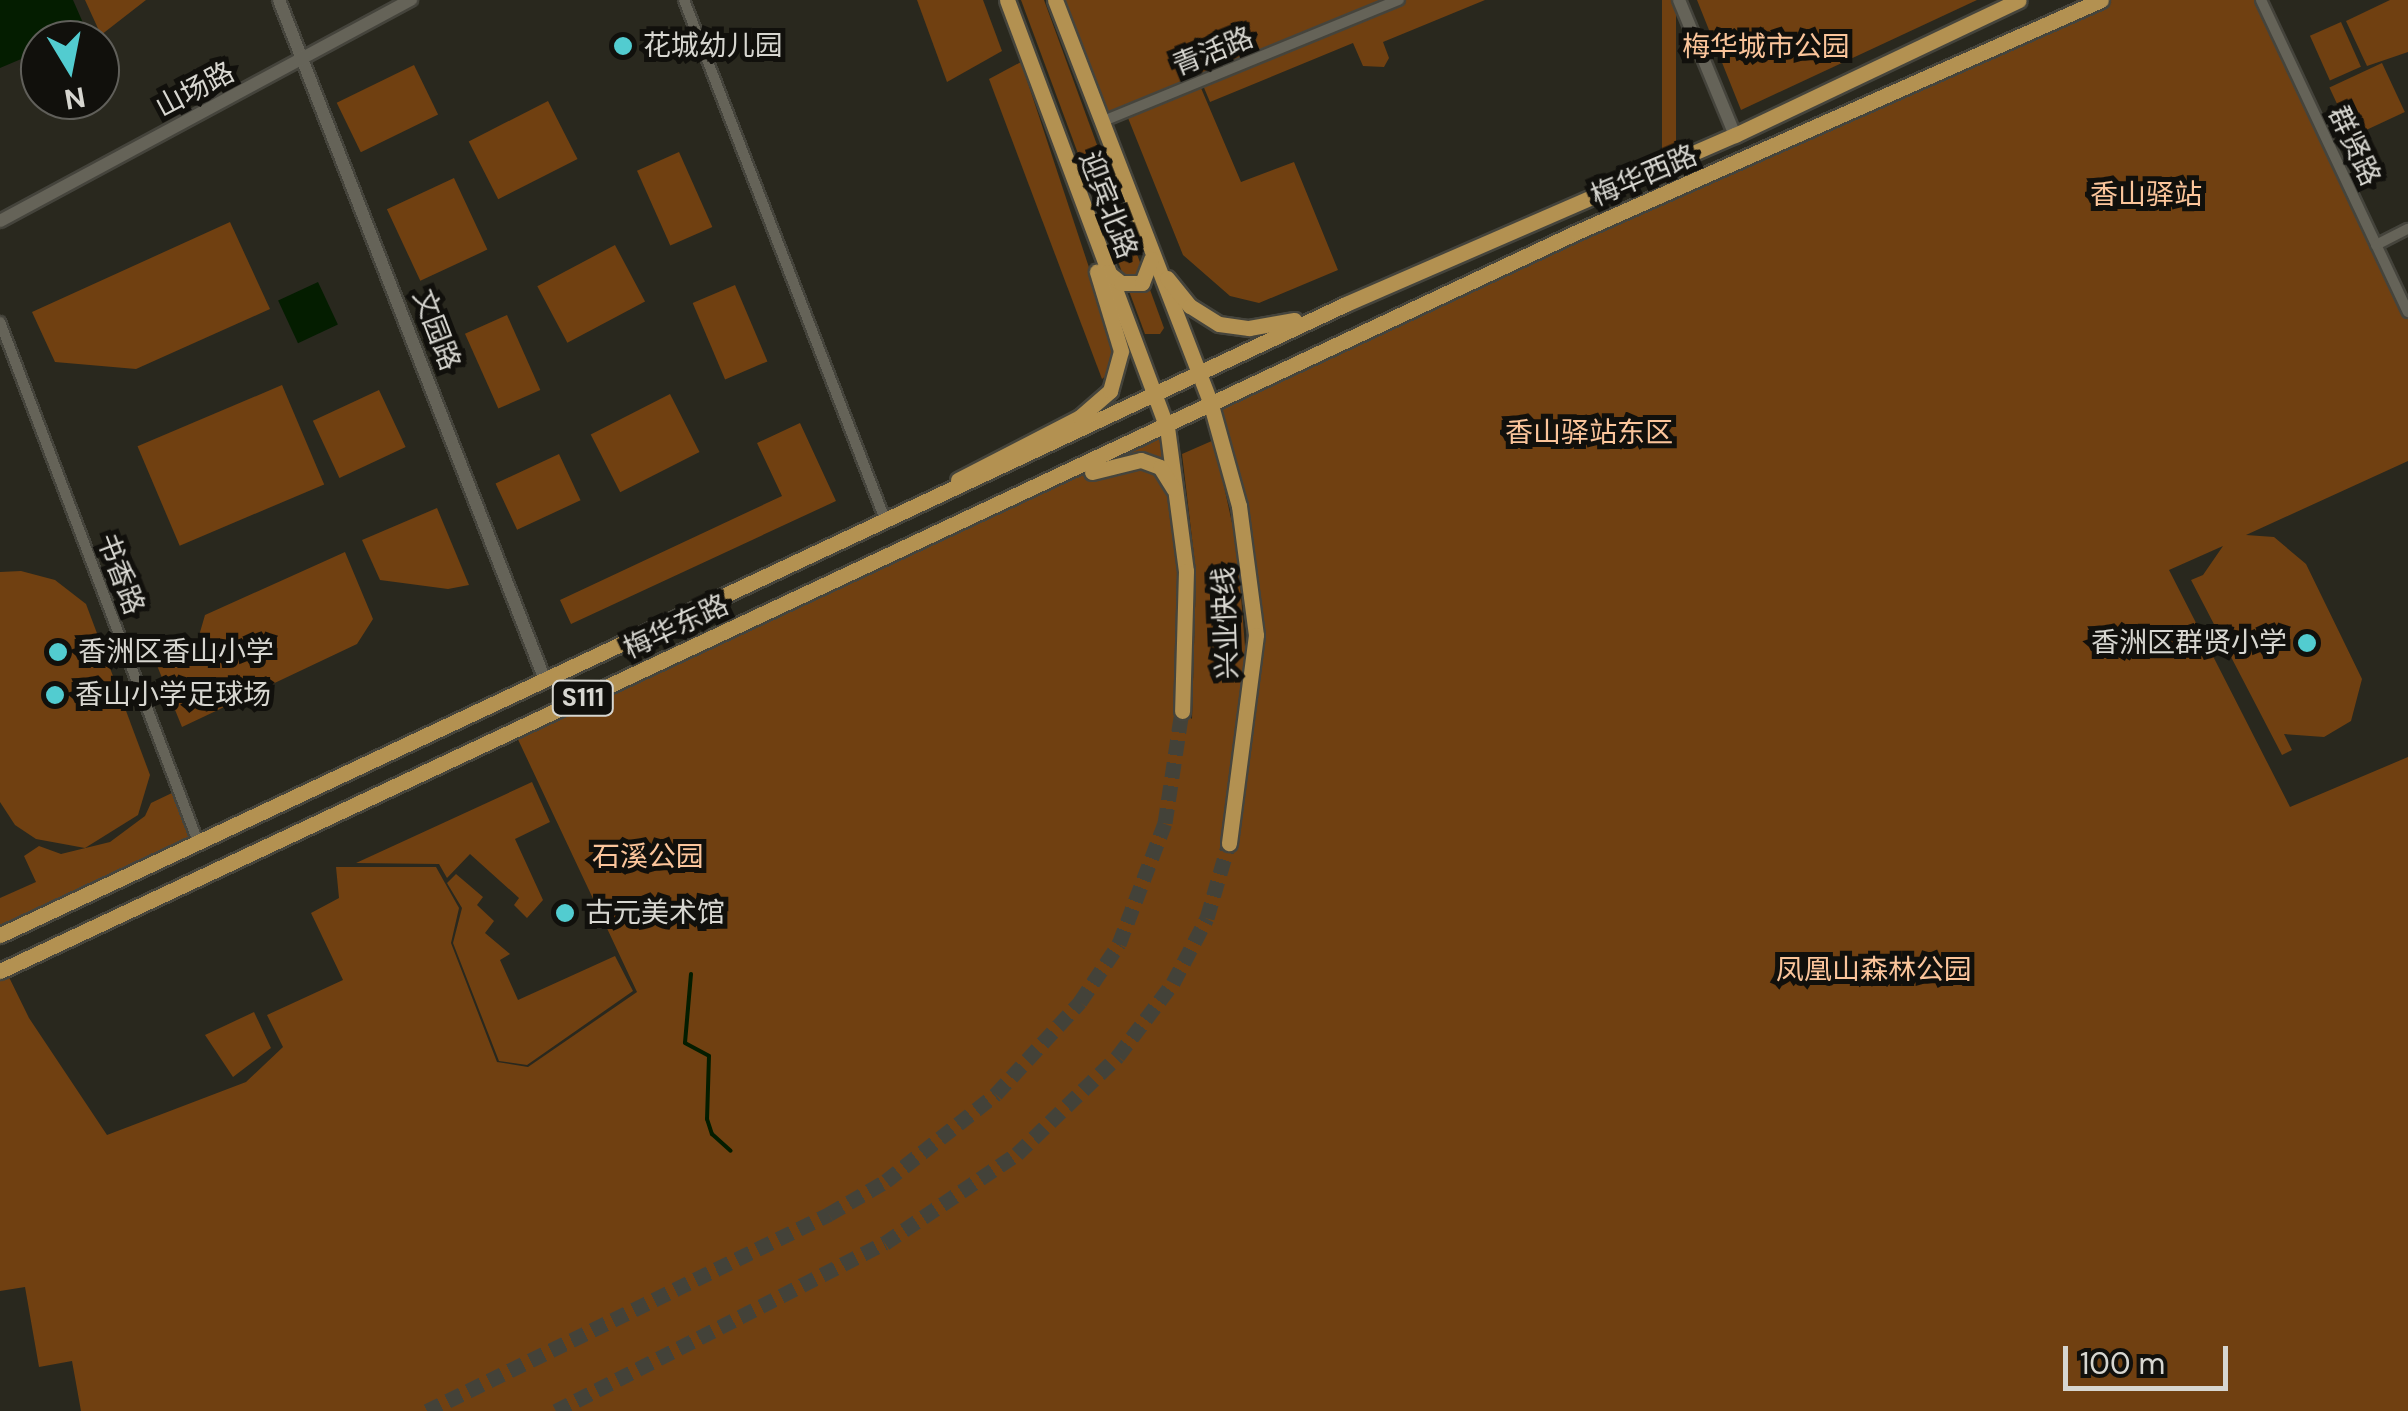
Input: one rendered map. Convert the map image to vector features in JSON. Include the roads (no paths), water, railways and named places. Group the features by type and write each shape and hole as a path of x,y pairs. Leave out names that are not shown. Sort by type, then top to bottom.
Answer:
{"main road":[{"name":"迎宾北路","path":"1007,0 1078,201 1167,426"},
{"name":"迎宾北路","path":"1055,0 1210,405"},
{"name":"梅华西路","path":"1155,394 1346,304 1735,134 2019,0"},
{"name":"梅华西路","path":"1210,405 1577,232 2101,0"},
{"path":"932,501 986,462 1092,410 1110,391 1121,351 1078,201"},
{"path":"1107,272 1121,282 1142,283 1150,275 1152,256"},
{"path":"1152,256 1201,315 1234,327 1276,324 1346,304"},
{"name":"梅华东路","path":"0,935 1155,394"},
{"name":"梅华东路","path":"0,972 1210,405"},
{"name":"兴业快线","path":"1210,405 1240,506 1256,625 1250,720 1230,843"},
{"name":"兴业快线","path":"1167,426 1187,596 1182,711"},
{"path":"954,525 1003,513 1129,460 1160,468 1178,497"}],"street":[{"name":"文园路","path":"279,0 544,680"},
{"name":"山场路","path":"0,221 304,61 411,0"},
{"path":"684,0 886,522"},
{"name":"青活路","path":"1100,122 1398,0"},
{"path":"1679,0 1735,134"},
{"name":"群贤路","path":"2261,0 2408,312"},
{"path":"2376,245 2408,229"},
{"name":"书香路","path":"0,322 198,842"}],"waterway":[{"path":"691,974 685,1043 709,1056 707,1119 712,1134 731,1151"}],"tunnel":[{"path":"427,1411 829,1214 886,1181 996,1094 1080,1002 1119,944 1165,823 1182,711"},
{"path":"556,1411 885,1243 1017,1154 1118,1056 1173,983 1207,918 1229,843"}],"place":[{"name":"花城幼儿园","path":"623,46"},
{"name":"香洲区群贤小学","path":"2307,643"},
{"name":"香洲区香山小学","path":"58,652"},
{"name":"香山小学足球场","path":"55,695"},
{"name":"古元美术馆","path":"565,913"}],"park label":[{"name":"梅华城市公园","path":"1766,47"},
{"name":"香山驿站","path":"2146,195"},
{"name":"香山驿站东区","path":"1589,433"},
{"name":"石溪公园","path":"648,857"},
{"name":"凤凰山森林公园","path":"1874,970"}]}
